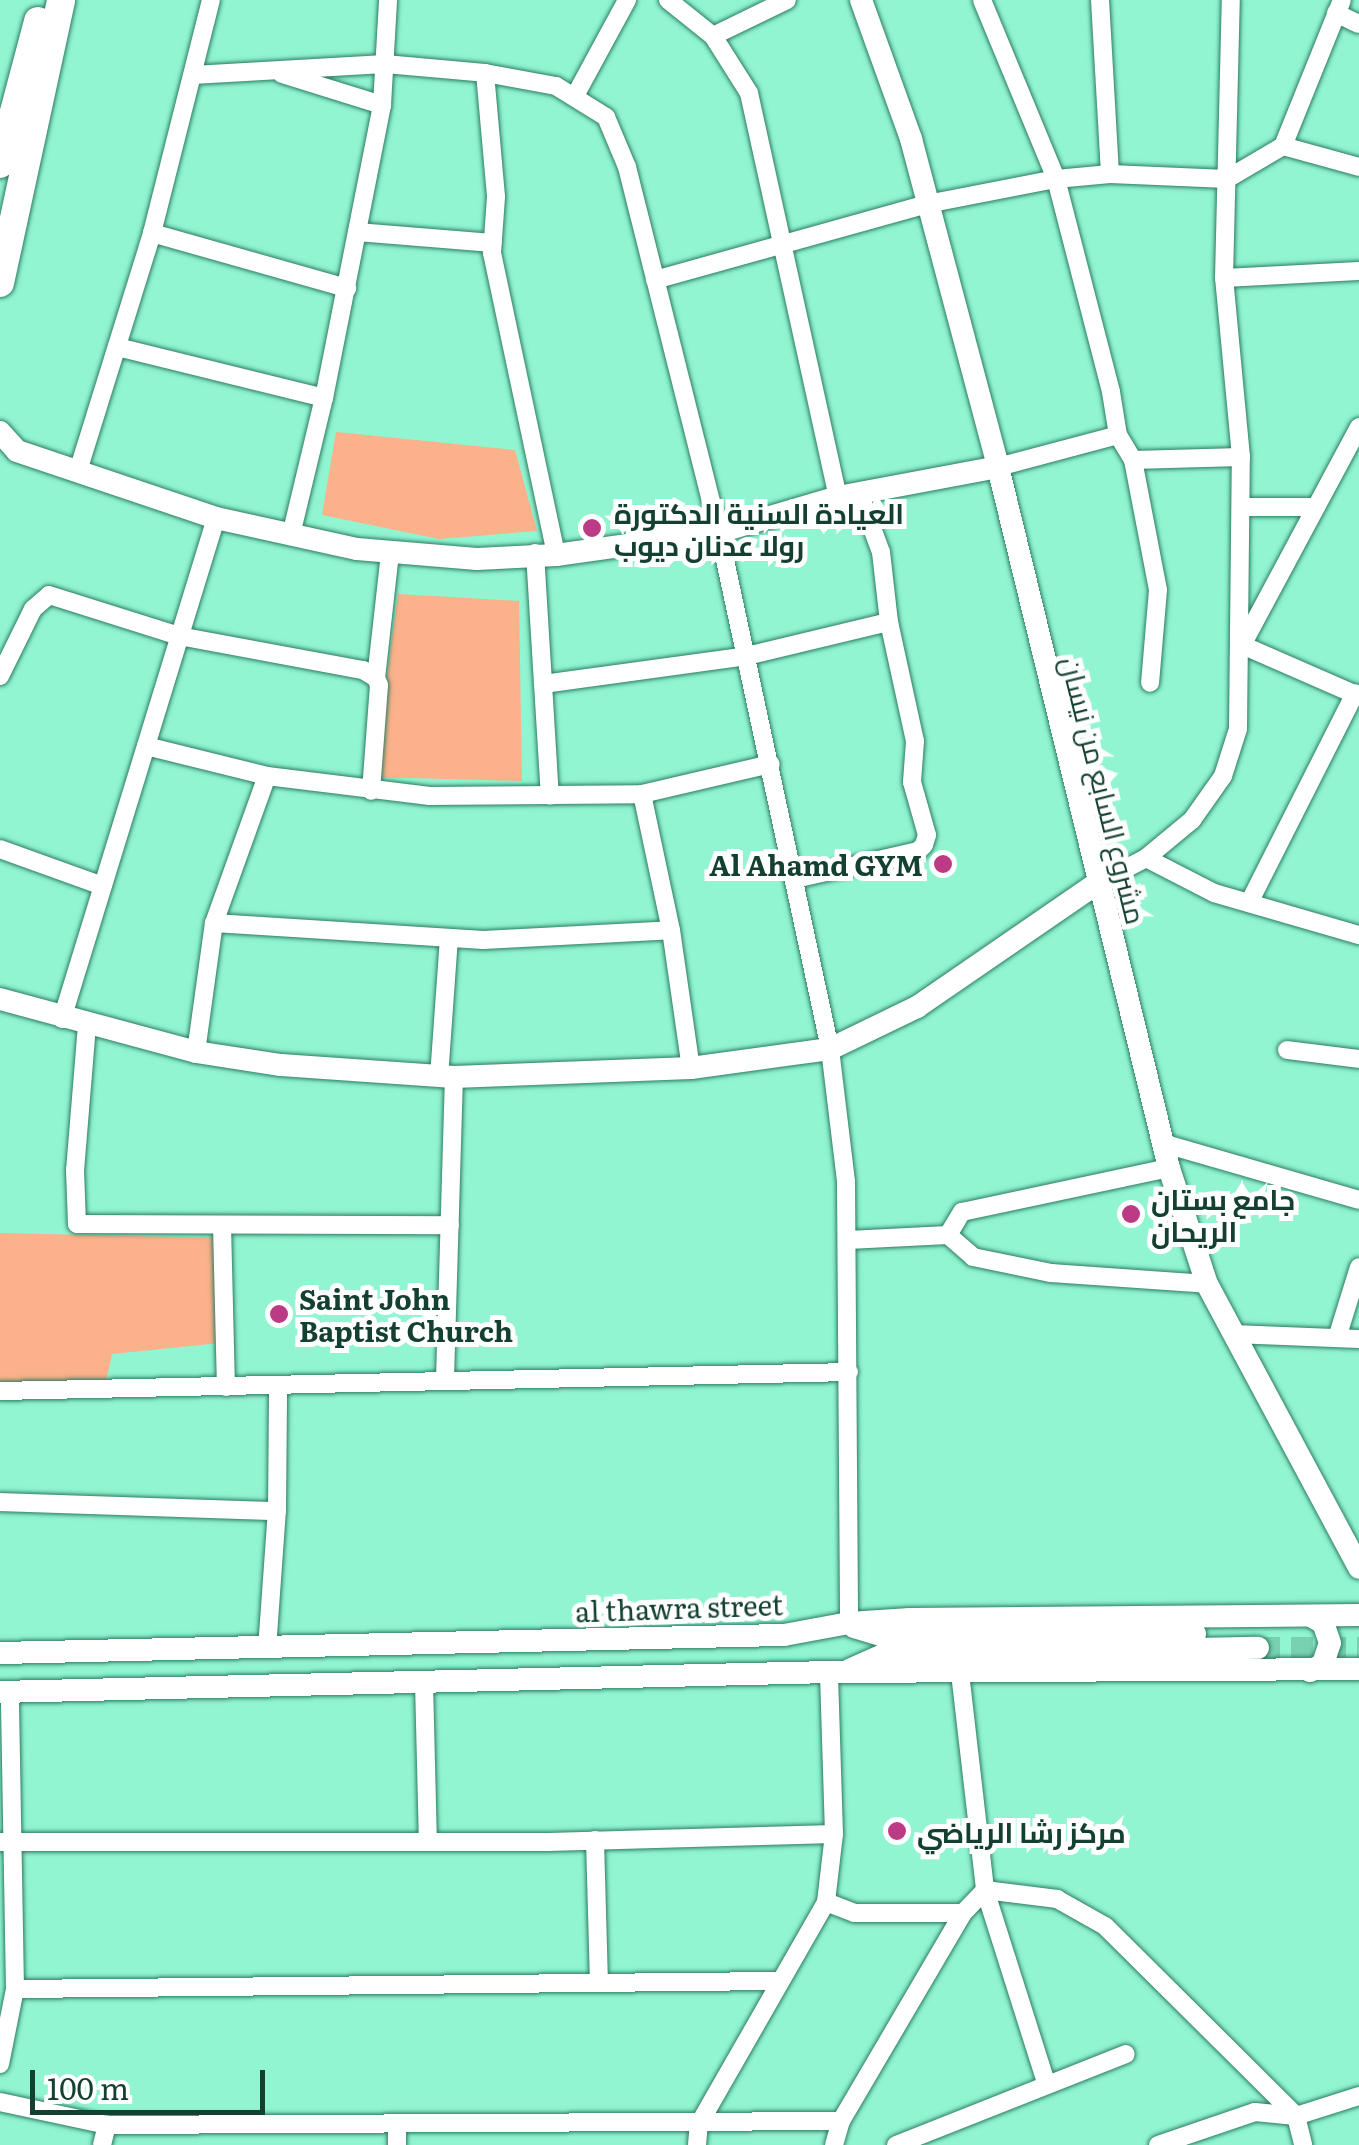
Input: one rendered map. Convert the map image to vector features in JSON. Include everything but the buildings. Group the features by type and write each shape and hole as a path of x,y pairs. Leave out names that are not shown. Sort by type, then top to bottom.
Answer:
{"main road":[{"path":"0,105 26,0"},
{"path":"0,164 43,0"},
{"path":"0,283 61,0"},
{"path":"8,253 30,191 81,0"},
{"name":"مشروع السابع من نيسان","path":"862,0 911,139 998,467 1096,884 1168,1168 1207,1284 1359,1568"},
{"path":"0,432 8,453 216,518 390,553 477,559 719,532 848,495 998,467"},
{"path":"0,999 62,1019 196,1052 281,1065 447,1077 692,1068 830,1049 917,1006 1096,884"},
{"name":"al thawra street","path":"0,1653 784,1635 848,1623 1359,1615"},
{"path":"1310,1671 1322,1664 1330,1643 1323,1623 1311,1616"},
{"path":"837,1672 863,1660 893,1654 1259,1640 884,1636 848,1623"},
{"path":"5,1692 837,1672 1359,1669"}],"street":[{"path":"78,472 152,234 212,0"},
{"path":"291,535 324,398 382,105 388,0"},
{"path":"576,94 627,0"},
{"path":"668,0 712,36 749,92 782,242 848,495 881,552 889,622 915,740 912,782 927,835 924,845 918,851 795,879"},
{"path":"712,36 786,0"},
{"path":"982,0 1056,180 1112,392 1118,435 1133,460 1158,590 1150,683"},
{"path":"1100,0 1110,174"},
{"path":"1096,884 1146,858 1192,820 1224,776 1238,729 1242,645 1241,457 1224,278 1231,0"},
{"path":"655,280 927,204 1056,180 1110,174 1228,179 1283,146 1339,6 1359,24"},
{"path":"193,75 385,64 485,73 546,83 576,94 606,116 627,167 719,532 771,764 841,1116 848,1240 848,1623"},
{"path":"272,71 382,105"},
{"path":"485,73 496,198 493,242 545,554 543,684 550,796"},
{"path":"1283,146 1359,167"},
{"path":"357,232 493,242"},
{"path":"152,234 347,288"},
{"path":"1224,278 1359,271"},
{"path":"117,347 324,398"},
{"path":"1242,645 1359,426"},
{"path":"998,467 1118,435"},
{"path":"1133,460 1241,457"},
{"path":"1241,507 1316,507"},
{"path":"62,1019 216,518"},
{"path":"371,791 376,678 390,553"},
{"path":"0,676 33,609 49,595 179,636 363,670 376,678"},
{"path":"543,684 747,656 889,622"},
{"path":"1242,645 1357,695 1249,903"},
{"path":"146,746 267,776 371,791 550,796 642,794 771,764"},
{"path":"196,1052 214,923 267,776"},
{"path":"642,794 671,930 692,1068"},
{"path":"0,849 103,886"},
{"path":"1146,858 1214,893 1359,934"},
{"path":"214,923 449,938 671,930"},
{"path":"445,1379 450,1225 449,938"},
{"path":"88,1025 75,1170 77,1224 450,1225"},
{"path":"1288,1050 1359,1059"},
{"path":"1162,1143 1359,1200"},
{"path":"948,1235 962,1212 1168,1168"},
{"path":"222,1226 226,1387"},
{"path":"848,1240 948,1235 973,1257 1052,1273 1207,1284"},
{"path":"1337,1338 1359,1266"},
{"path":"1233,1334 1359,1339"},
{"path":"0,1391 849,1372"},
{"path":"267,1649 277,1511 278,1386"},
{"path":"0,1502 277,1511"},
{"path":"697,2145 700,2124 826,1902 834,1834 837,1672"},
{"path":"960,1673 985,1890 1046,2082"},
{"path":"424,1682 428,1841"},
{"path":"0,2064 15,1988 5,1692"},
{"path":"8,1842 595,1840 834,1834"},
{"path":"595,1840 599,1983"},
{"path":"834,2145 842,2121 963,1913 985,1890"},
{"path":"985,1890 1057,1898 1105,1926 1296,2116 1303,2145"},
{"path":"826,1902 854,1913 963,1913"},
{"path":"15,1988 778,1981"},
{"path":"896,2145 1046,2082 1126,2054"},
{"path":"1158,2145 1255,2112 1296,2116 1359,2096"},
{"path":"0,2102 107,2125 202,2124 299,2136 397,2124 842,2121"},
{"path":"196,2145 202,2124"},
{"path":"397,2124 397,2145"},
{"path":"102,2145 107,2125"}],"shaded area":[{"path":"336,432 515,450 537,531 439,539 322,515"},
{"path":"398,594 519,601 522,781 373,777"},
{"path":"0,1233 222,1238 220,1343 112,1354 106,1382 0,1385"}],"tunnel":[{"path":"1258,1648 1359,1648"}],"place":[{"name":"العيادة السنية الدكتورة رولا عدنان ديوب","path":"592,528"},
{"name":"Al Ahamd GYM","path":"943,864"},
{"name":"جامع بستان الريحان","path":"1131,1214"},
{"name":"Saint John Baptist Church","path":"279,1314"},
{"name":"مركز رشا الرياضي","path":"897,1831"}]}
